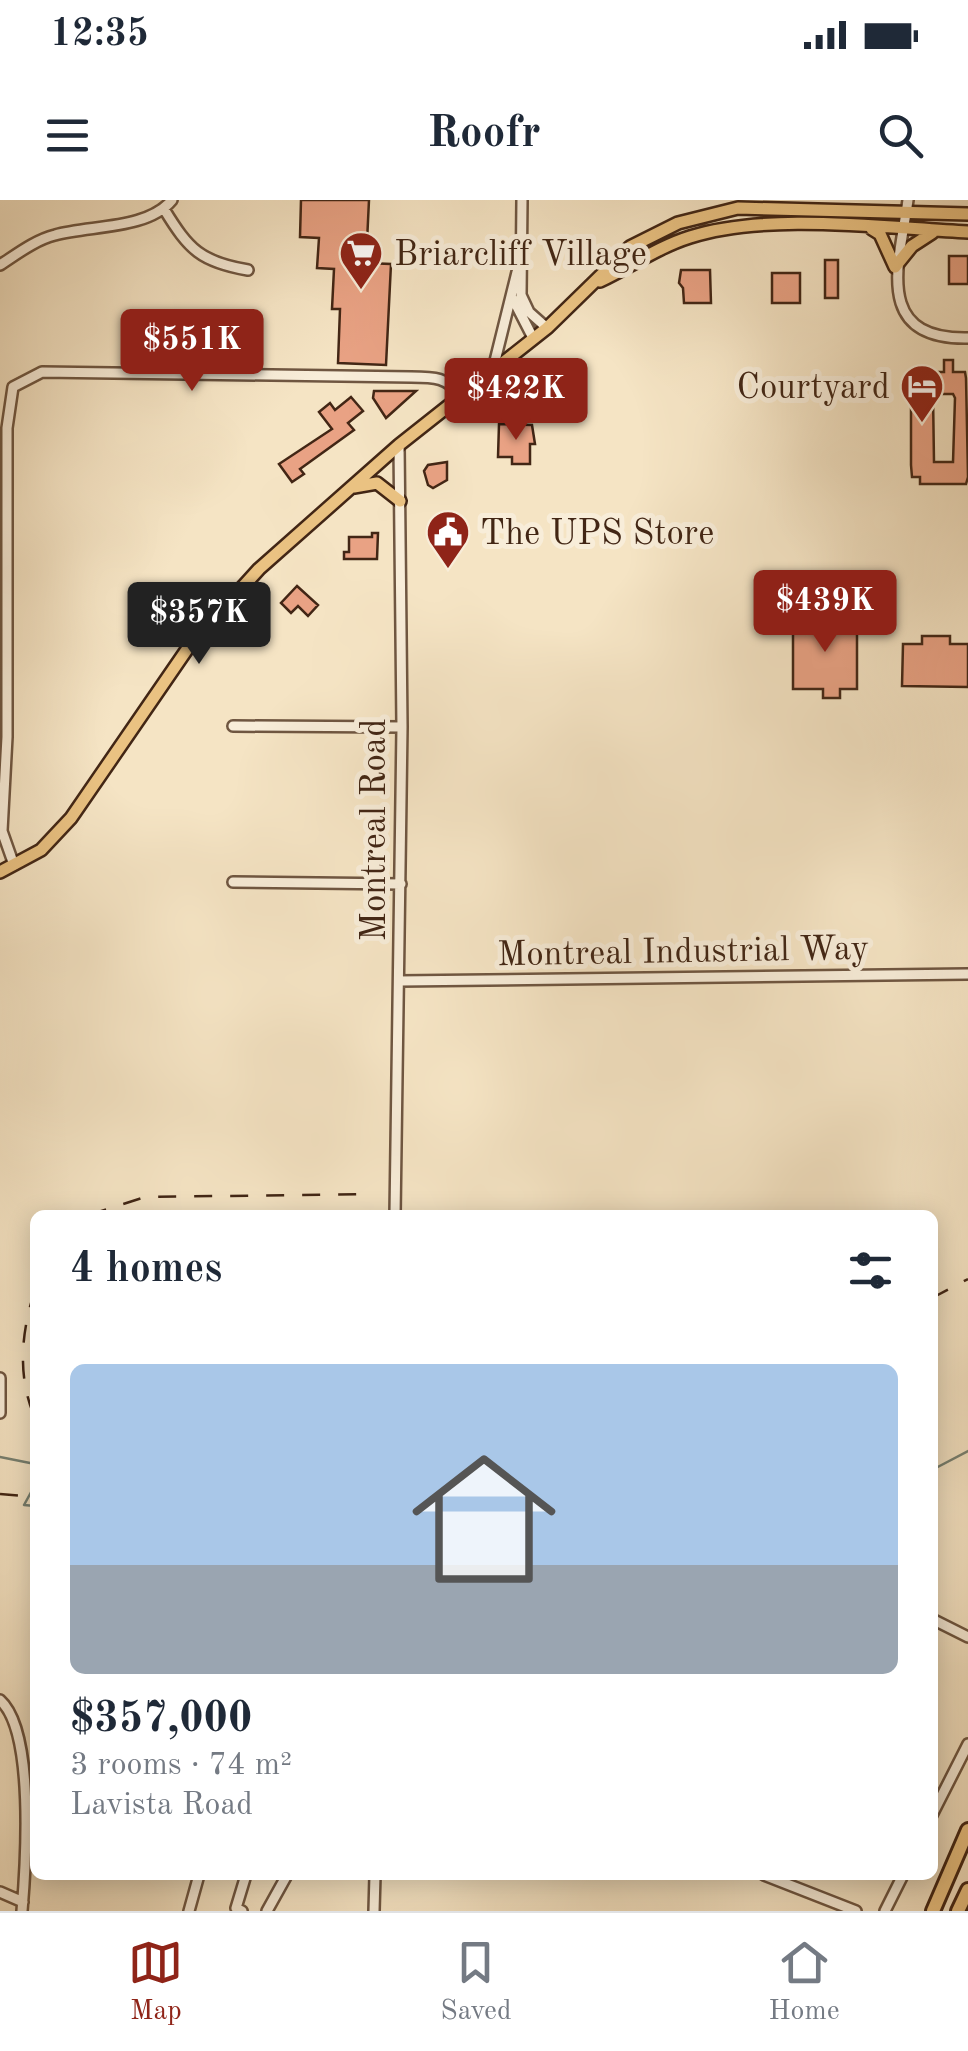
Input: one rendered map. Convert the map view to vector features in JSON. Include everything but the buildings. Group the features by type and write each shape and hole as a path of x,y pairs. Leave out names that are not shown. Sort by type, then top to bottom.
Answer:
{"highway":[{"path":"933,1911 968,1830"},
{"path":"960,1911 967,1892"}],"main road":[{"path":"696,217 709,200"},
{"path":"734,227 736,204"},
{"path":"721,205 734,227"},
{"path":"0,872 40,850 71,818 158,689 215,614 259,569 398,445 547,328 600,281 630,247 721,205 907,206 968,214"},
{"path":"600,281 664,247 734,227 968,232"},
{"path":"868,228 880,234 895,267 925,235 939,230"},
{"path":"350,488 377,483 400,501"}],"street":[{"path":"0,265 51,236 131,221 164,209 172,200"},
{"path":"522,200 520,295 529,312 547,328"},
{"path":"907,206 895,267 900,300 919,326 933,334 968,338"},
{"path":"164,209 190,247 209,263 248,270"},
{"path":"491,374 522,250"},
{"path":"512,291 514,308 534,338"},
{"path":"14,865 2,831 7,737 3,491 10,393 20,379 31,374 440,378 453,384 462,397"},
{"name":"Montreal Road","path":"396,1210 402,727 398,445"},
{"path":"233,726 402,727"},
{"path":"233,882 401,884"},
{"name":"Montreal Industrial Way","path":"399,981 968,974"},
{"path":"0,1378 0,1413"},
{"path":"938,1622 968,1637"},
{"path":"0,1700 17,1720 24,1777 23,1906"},
{"path":"938,1803 968,1744"},
{"path":"189,1911 198,1880"},
{"path":"242,1911 236,1908 244,1880"},
{"path":"267,1911 284,1880"},
{"path":"374,1911 375,1880"},
{"path":"777,1880 856,1911"},
{"path":"885,1911 900,1880"},
{"path":"0,1892 23,1906"}],"waterway":[{"path":"938,1467 968,1451"},
{"path":"0,1457 30,1463"},
{"path":"30,1494 24,1505 30,1506"}],"railway":[{"path":"105,1210 145,1197 374,1194"},
{"path":"938,1295 968,1279"},
{"path":"30,1310 23,1354 30,1405"},
{"path":"0,1494 30,1497"}],"place":[{"name":"Briarcliff Village","path":"361,291"},
{"name":"Courtyard","path":"922,424"},
{"name":"The UPS Store","path":"448,570"}]}
